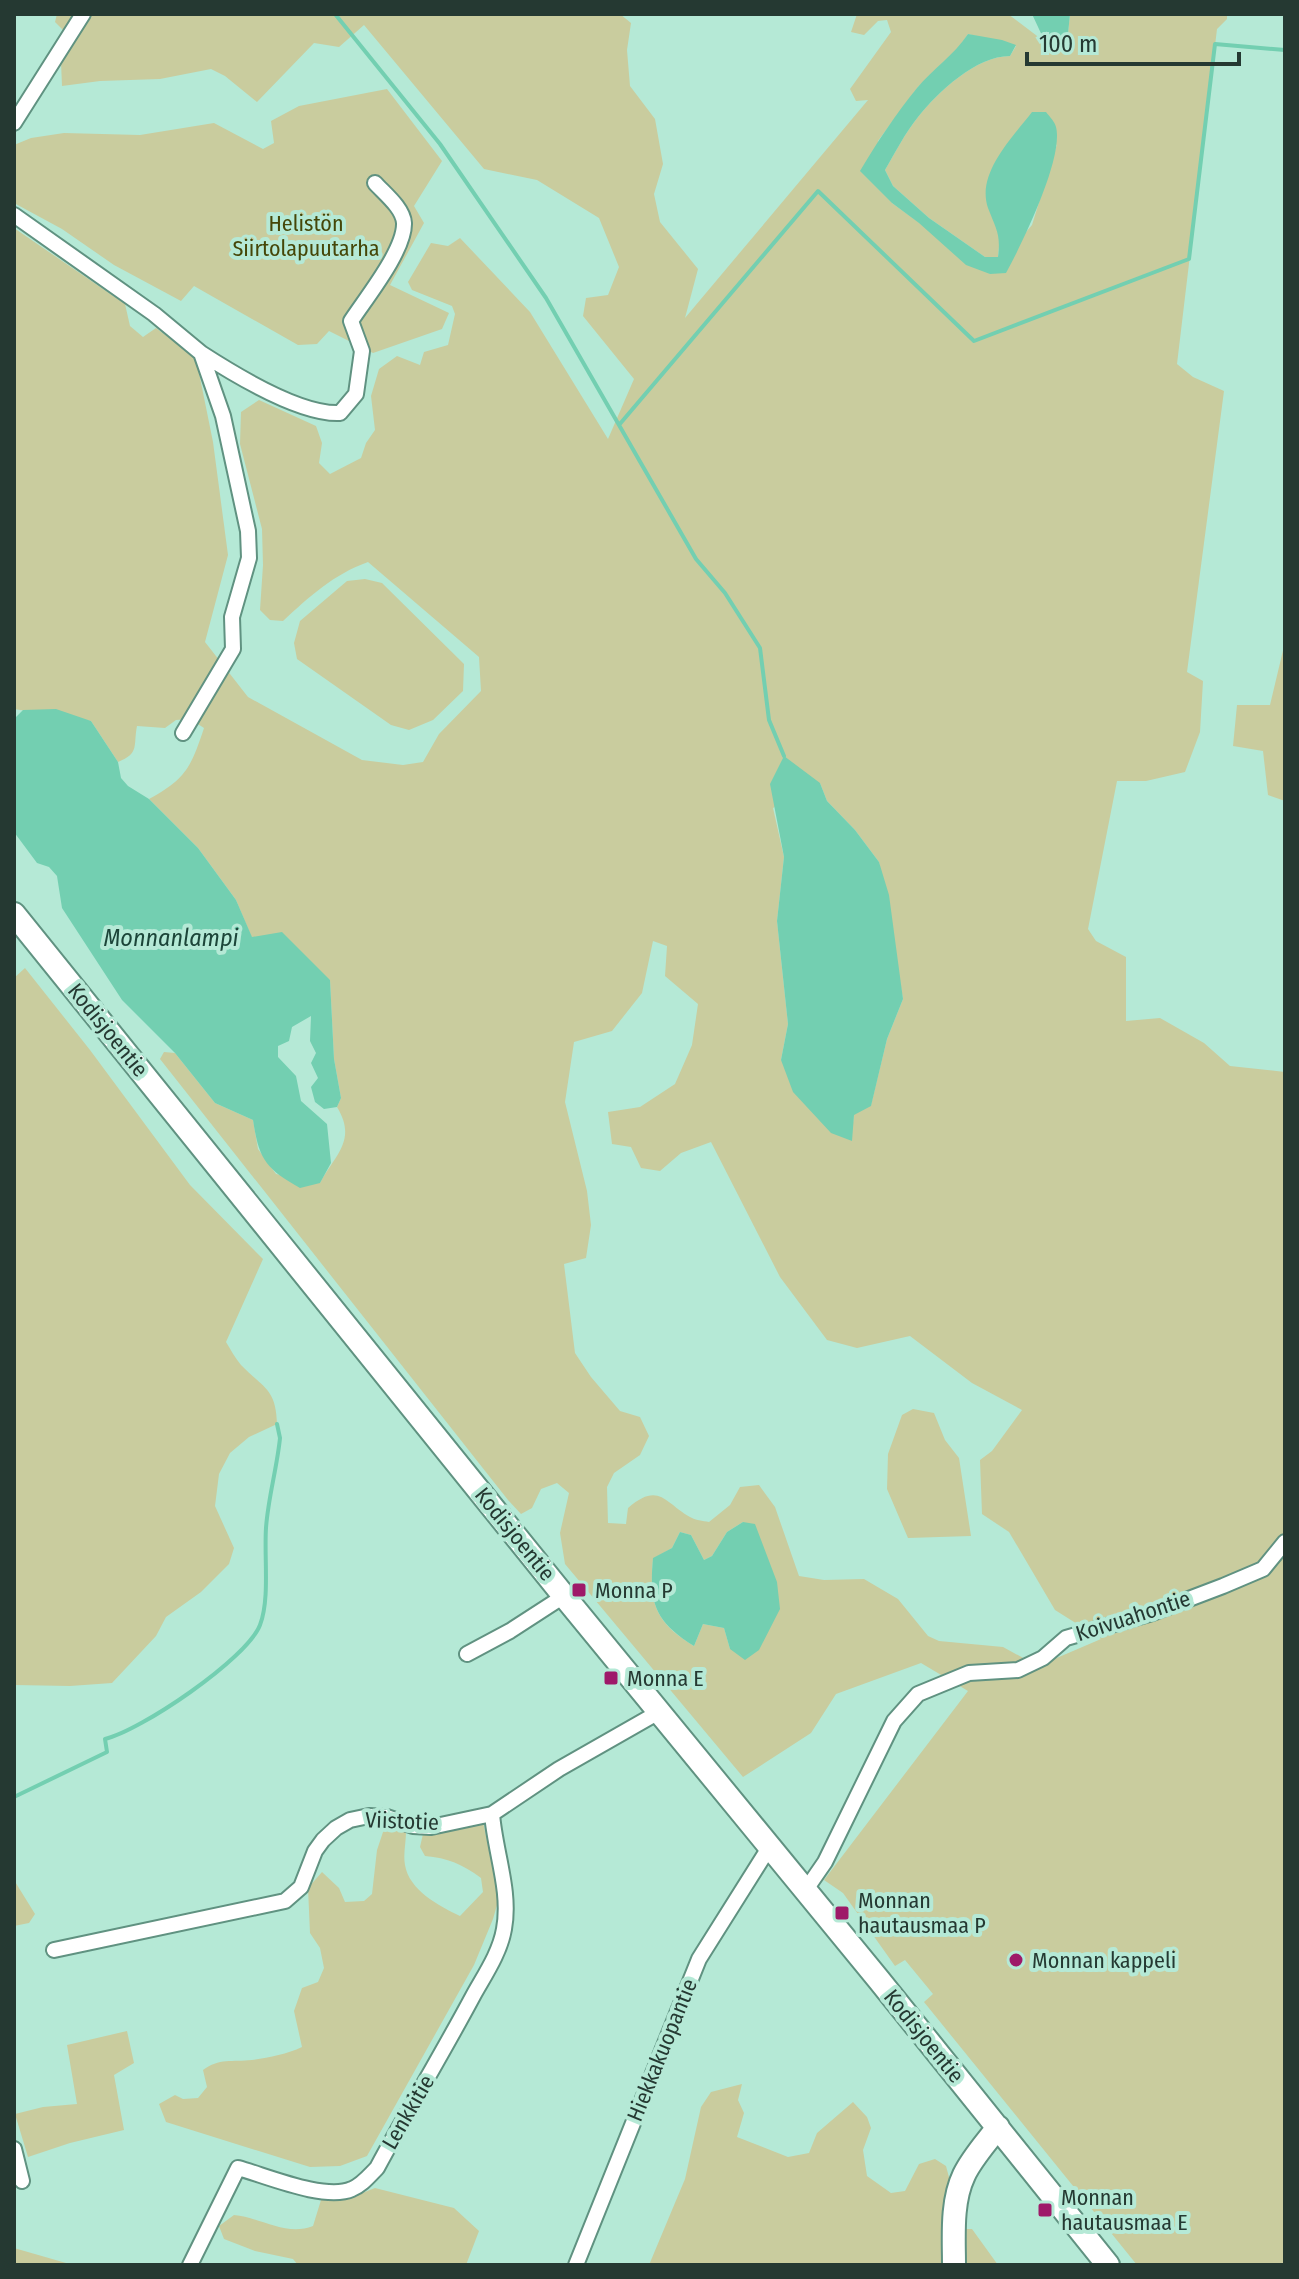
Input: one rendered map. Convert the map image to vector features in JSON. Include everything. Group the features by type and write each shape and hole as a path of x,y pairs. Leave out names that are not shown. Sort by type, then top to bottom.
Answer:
{"street":[{"path":"14,123 83,14"},
{"path":"14,215 238,377 325,414 340,413 356,394 362,351 351,321 401,239 404,221 394,203 375,183"},
{"path":"183,733 233,649 232,617 249,558 248,531 235,467 223,416 201,353"},
{"name":"Kodisjoentie","path":"14,914 1108,2265"},
{"name":"Koivuahontie","path":"805,1891 825,1862 894,1721 918,1694 969,1673 1018,1670 1043,1658 1066,1638 1137,1618 1223,1586 1263,1569 1285,1542"},
{"path":"467,1654 564,1596"},
{"name":"Viistotie","path":"54,1950 285,1901 301,1887 315,1851 323,1840 350,1820 369,1816 387,1817 413,1826 431,1827 492,1814 559,1769 659,1712"},
{"name":"Lenkkitie","path":"190,2265 238,2168 332,2193 350,2190 363,2183 377,2168 462,2017 504,1931 506,1896 492,1814"},
{"name":"Hiekkakuopantie","path":"576,2265 699,1959 770,1846"},
{"path":"954,2265 960,2185 998,2127"},
{"path":"14,2149 22,2181"}],"green space":[{"path":"57,14 620,14 631,23 627,50 630,86 655,119 663,164 654,194 660,222 698,269 685,318 868,100 856,101 850,89 891,32 887,20 878,21 864,35 851,32 857,14 1008,14 1045,42 1068,34 1070,14 1227,14 1227,19 1217,29 1177,364 1193,377 1224,391 1187,672 1203,681 1200,732 1185,772 1146,781 1117,781 1088,929 1096,941 1126,957 1126,1021 1160,1018 1204,1043 1230,1066 1285,1072 1285,2265 1137,2265 924,2002 933,1994 905,1960 895,1966 843,1893 824,1880 968,1691 921,1663 836,1694 811,1733 743,1777 565,1564 560,1533 569,1493 557,1483 541,1489 532,1508 521,1514 160,1059 164,1052 175,1053 215,1103 253,1120 258,1149 276,1174 320,1183 345,1138 343,1119 337,1107 341,1098 334,1059 330,980 252,938 236,900 198,848 149,799 186,771 204,728 190,719 176,720 165,728 137,726 133,752 118,762 91,721 14,709 14,228 125,304 130,326 143,337 156,328 196,358 213,442 228,555 205,642 248,697 362,760 403,765 423,762 439,734 481,691 479,657 368,562 333,580 283,621 270,620 260,610 262,529 240,444 241,412 259,400 316,426 322,443 319,463 330,474 361,458 375,430 371,396 379,369 397,356 420,365 424,352 448,345 455,314 452,306 412,290 408,282 431,243 448,246 460,238 530,312 608,439 634,379 583,316 586,298 608,295 619,267 599,218 537,180 484,169 364,25 339,47 314,43 257,102 225,76 211,69 160,79 62,86 61,62 73,40 55,22","holes":["968,34 1016,46 1010,56 984,62 971,69 936,97 913,123 885,170 893,186 929,218 985,257 998,257 1000,236 997,228 1057,144 1032,225 990,274 892,203 878,141 918,87","820,783 827,801 855,830 879,862 903,999 887,1039 871,1105 854,1114 851,1140 781,1060 788,1024 777,921 784,857 773,808","653,941 667,946 665,976 698,1004 692,1045 675,1084 640,1107 608,1112 612,1144 631,1147 641,1168 660,1171 681,1153 711,1142 780,1277 827,1340 857,1348 910,1336 972,1383 1022,1410 992,1451 980,1460 982,1514 1009,1532 1055,1610 1101,1639 1038,1666 1003,1647 939,1641 928,1636 898,1599 864,1579 824,1580 799,1576 775,1507 759,1485 740,1487 730,1505 709,1522 692,1518 655,1495 647,1496 628,1508 626,1524 608,1523 607,1487 614,1473 640,1455 649,1436 640,1417 620,1411 575,1353 564,1264 586,1258 591,1225 587,1191 565,1102 574,1042 612,1031 642,993","743,1522 730,1649 724,1628 703,1624 694,1646 670,1628 657,1610 652,1587 653,1559 672,1548 680,1532 691,1535 704,1560 712,1556 727,1532"]},
{"name":"Helistön Siirtolapuutarha","path":"387,89 442,161 414,206 424,223 390,285 449,313 442,329 373,353 329,331 317,344 298,345 194,286 181,301 114,265 62,229 14,203 14,145 31,138 64,133 140,135 214,123 263,149 274,143 271,121 299,106"},
{"path":"365,579 382,583 464,664 463,691 433,720 409,730 391,725 297,659 294,643 300,621 347,581"},
{"path":"1285,642 1285,801 1268,795 1263,751 1233,746 1237,705 1270,705"},
{"path":"25,968 190,1185 263,1259 226,1342 241,1365 271,1396 277,1424 249,1437 230,1453 219,1474 215,1506 234,1548 229,1564 201,1592 166,1617 156,1636 112,1683 14,1685 14,978"},
{"path":"913,1409 934,1413 945,1440 959,1458 971,1536 908,1538 887,1489 888,1454 902,1415"},
{"path":"483,1822 499,1898 493,1919 474,1965 367,2156 340,2166 310,2167 166,2122 159,2104 175,2095 183,2099 198,2098 207,2087 203,2070 209,2066 271,2057 302,2047 294,2011 302,1988 318,1982 324,1968 320,1948 310,1933 308,1888 322,1872 339,1888 345,1902 364,1901 372,1894 377,1850 385,1826 406,1832 404,1861 412,1882 434,1902 460,1916 483,1892 481,1878 454,1862 425,1856 420,1847 423,1834"},
{"path":"14,1880 35,1914 29,1923 14,1926"},
{"path":"127,2031 134,2063 114,2075 124,2130 28,2157 15,2114 43,2107 77,2104 67,2045"},
{"path":"742,2084 738,2100 744,2113 737,2137 788,2157 809,2153 817,2133 853,2102 867,2117 871,2128 863,2150 867,2176 891,2193 905,2191 919,2164 935,2159 946,2166 950,2181 945,2265 649,2265 685,2179 701,2107 711,2092"},
{"path":"375,2188 454,2208 479,2231 466,2265 298,2265 293,2259 255,2251 224,2239 219,2226 234,2215 283,2228 303,2229 313,2226 321,2200 352,2197"},
{"path":"966,2229 972,2229 998,2265 966,2265"},
{"path":"14,2248 73,2265 14,2265"}],"water":[{"path":"1032,14 1070,14 1068,34 1045,42"},
{"path":"968,34 1016,45 1010,56 984,62 971,69 936,97 913,123 885,170 893,186 929,218 985,257 998,257 998,237 988,208 987,182 998,156 1032,112 1046,112 1056,127 1054,159 1040,201 1006,273 990,274 966,265 892,203 860,171 909,98"},
{"name":"Monnanlampi","path":"56,709 91,721 118,762 121,778 149,799 198,848 236,900 252,937 282,932 330,980 334,1059 341,1098 337,1107 324,1109 315,1102 311,1087 318,1078 311,1063 316,1053 310,1041 311,1016 292,1027 289,1041 278,1046 278,1057 296,1076 301,1101 327,1124 331,1163 320,1183 300,1188 271,1168 261,1153 253,1120 215,1103 175,1053 122,1000 62,908 57,876 49,867 37,863 14,832 14,719 23,710"},
{"path":"784,756 820,783 827,801 855,830 879,862 889,895 903,999 887,1039 871,1106 854,1115 852,1141 831,1133 793,1092 781,1060 788,1024 777,921 784,857 770,784"},
{"path":"743,1522 755,1524 777,1582 780,1609 759,1650 745,1660 730,1649 724,1628 703,1624 694,1646 681,1637 662,1619 652,1587 653,1558 672,1548 680,1532 691,1535 704,1560 712,1556 727,1532"}],"waterway":[{"path":"335,14 440,144 546,298 696,559 725,593 760,648 769,720 784,756"},
{"path":"619,425 818,191 974,341 1189,259 1215,44 1285,50"},
{"path":"14,1797 107,1752 105,1739 142,1723 191,1692 251,1639 260,1625 265,1603 266,1528 280,1438 277,1424"}],"place":[{"name":"Monna P","path":"579,1590"},
{"name":"Monna E","path":"611,1678"},
{"name":"Monnan hautausmaa P","path":"842,1913"},
{"name":"Monnan kappeli","path":"1016,1960"},
{"name":"Monnan hautausmaa E","path":"1045,2210"}]}
